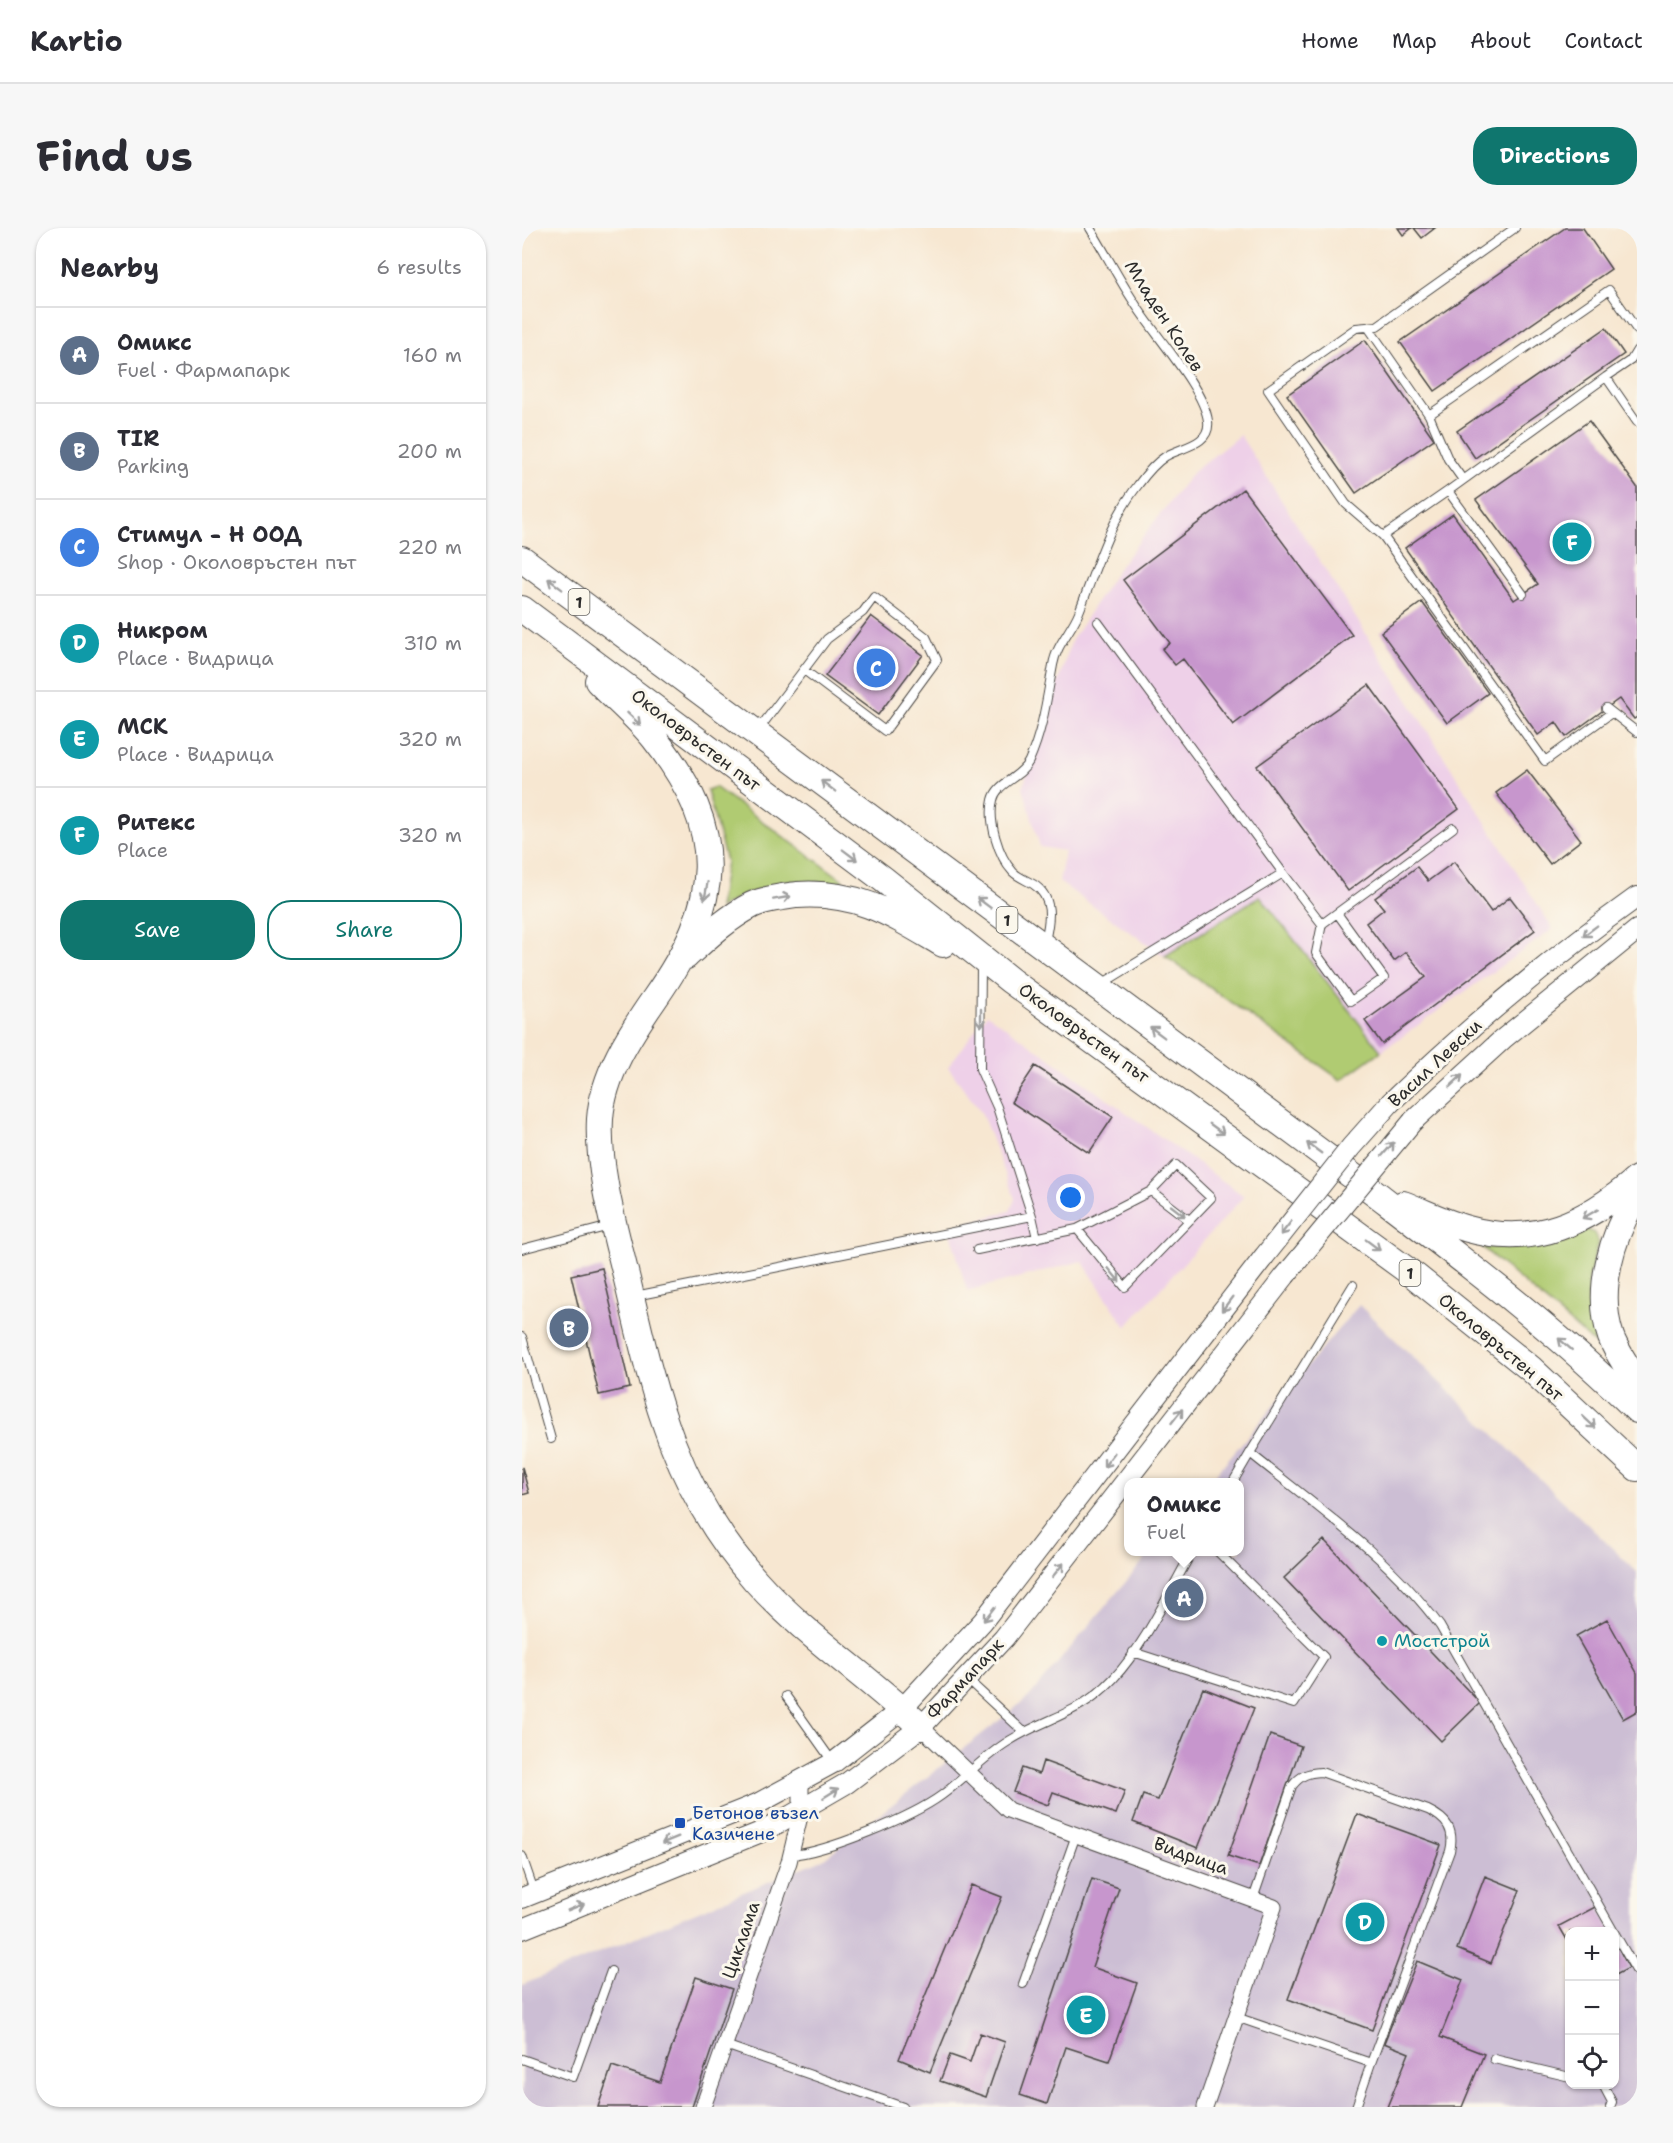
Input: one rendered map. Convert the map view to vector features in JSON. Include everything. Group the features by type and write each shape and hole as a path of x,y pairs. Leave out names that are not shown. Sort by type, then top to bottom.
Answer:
{"highway":[{"name":"1","path":"522,559 1378,1195 1503,1292 1609,1382 1637,1410"},
{"name":"Околовръстен път","path":"522,609 883,879 1011,981 1415,1276 1531,1369 1637,1468"},
{"path":"551,631 652,735 676,770 695,804 706,835 710,868 704,904 681,960 631,1035 610,1073 600,1118 602,1159 614,1224 663,1423 682,1469 703,1510 728,1546 758,1582 798,1621 921,1727"},
{"path":"681,960 727,920 754,904 785,896 819,894 858,899 898,918 1011,981"},
{"path":"1378,1195 1467,1229 1497,1235 1531,1234 1563,1228 1592,1214 1637,1179"},
{"path":"1637,1194 1614,1245 1607,1267 1605,1298 1612,1338 1637,1382"}],"street":[{"name":"Васил Левски","path":"1263,1258 1344,1156 1391,1102 1490,1013 1585,935 1637,897"},
{"name":"Васил Левски","path":"1285,1276 1369,1171 1413,1121 1503,1040 1637,930"},
{"name":"Фармапарк","path":"528,1896 727,1817 801,1782 833,1763 902,1709 983,1622 1263,1258"},
{"name":"Фармапарк","path":"1129,1478 1285,1276"},
{"name":"Фармапарк","path":"522,1929 736,1844 801,1812 847,1783 921,1727 968,1680 1124,1485"},
{"name":"Видрица","path":"921,1727 1008,1810 1274,1907 1205,2107"},
{"name":"Циклама","path":"703,2107 791,1854 801,1812 801,1782"}],"lane":[{"name":"Младен Колев","path":"1044,947 1050,922 1046,897 1036,886 1015,874 1006,862 991,813 994,797 1001,786 1022,772 1029,760 1052,684 1053,664 1060,645 1079,613 1096,561 1131,496 1153,467 1166,456 1194,446 1203,437 1208,423 1205,409 1190,384 1134,304 1090,228"},
{"path":"1515,228 1377,326 1356,328 1268,390 1346,504 1383,536 1545,761 1608,711 1637,732"},
{"path":"1429,415 1609,290 1637,330"},
{"path":"1368,327 1429,415 1448,459 1463,480"},
{"path":"1383,536 1631,360 1637,350"},
{"path":"1606,377 1637,422"},
{"path":"1448,491 1523,594"},
{"path":"756,733 827,639 863,612 874,597 926,637 937,660 885,730 804,670"},
{"path":"1098,622 1322,924"},
{"path":"1337,913 1384,978 1351,1001 1316,953 1322,924 1337,913 1453,828"},
{"path":"1096,987 1283,873"},
{"path":"981,966 981,1069 997,1107 1037,1238"},
{"path":"977,1250 1077,1229 1151,1191 1176,1165 1211,1198 1125,1287 1077,1229"},
{"path":"1151,1191 1190,1220"},
{"path":"631,1297 1032,1216"},
{"path":"522,1249 614,1224"},
{"path":"1235,1478 1353,1285"},
{"path":"522,1337 551,1439"},
{"path":"1251,1453 1382,1561 1420,1599 1440,1626 1611,1927"},
{"path":"791,1854 811,1853 922,1809 1024,1732 1065,1716 1092,1698 1114,1678 1133,1652 1189,1556"},
{"path":"1133,1652 1294,1704 1324,1657 1223,1556"},
{"path":"968,1680 1024,1732"},
{"path":"786,1696 833,1763"},
{"path":"1253,1899 1292,1786 1299,1777 1308,1773 1321,1773 1428,1810 1441,1816 1449,1826 1453,1840 1450,1851 1356,2107"},
{"path":"1023,1984 1076,1835"},
{"path":"522,1856 528,1896"},
{"path":"1619,1941 1637,1972"},
{"path":"522,2059 573,2077 611,1971"},
{"path":"1236,2017 1371,2063"},
{"path":"725,2045 903,2107"},
{"path":"1494,2059 1565,2076"},
{"path":"1605,2089 1612,2102 1610,2107"}],"shaded area":[{"path":"1240,435 1553,929 1341,1080 1059,882 1065,851 1040,847 1023,787 1072,640 1120,566 1193,472"},
{"path":"987,1014 1244,1196 1126,1327 1082,1261 967,1291 949,1228 1010,1211 1015,1199 982,1114 948,1067"},
{"path":"1359,1305 1637,1572 1637,2107 522,2107 522,1985 823,1859 1029,1697 1148,1556 1244,1556 1244,1478 1212,1478"}],"green space":[{"path":"715,787 843,880 840,883 785,881 743,896 719,908 726,861 707,790"},
{"path":"1260,896 1381,1051 1341,1080 1165,956"},
{"path":"1585,1229 1594,1233 1598,1242 1589,1277 1588,1296 1595,1344 1482,1247 1513,1248 1550,1242"}],"building":[{"path":"1398,228 1412,228 1403,235"},
{"path":"1414,228 1435,228 1422,238"},
{"path":"1565,228 1583,228 1611,269 1435,391 1400,342"},
{"path":"1606,328 1624,354 1475,458 1457,431"},
{"path":"1365,340 1434,439 1356,493 1287,395"},
{"path":"1589,421 1637,487 1637,717 1634,719 1619,699 1566,737 1556,722 1538,735 1405,548 1453,514 1514,600 1538,584 1476,500"},
{"path":"1243,489 1352,635 1233,725 1183,659 1175,665 1162,649 1170,643 1123,580"},
{"path":"1422,602 1488,693 1447,723 1381,632"},
{"path":"871,616 923,655 878,715 825,676"},
{"path":"1369,685 1459,809 1348,891 1257,766"},
{"path":"1527,770 1581,840 1550,864 1496,793"},
{"path":"1454,862 1491,912 1510,897 1535,930 1382,1044 1365,1021 1426,977 1406,952 1394,961 1366,923 1384,909 1375,898 1417,867 1428,881"},
{"path":"1035,1066 1113,1117 1089,1153 1011,1102"},
{"path":"602,1268 630,1388 599,1395 571,1275"},
{"path":"522,1467 529,1493 522,1495"},
{"name":"Мостстрой","path":"1324,1540 1480,1703 1441,1741 1284,1578"},
{"path":"1607,1619 1637,1673 1637,1711 1623,1719 1576,1636"},
{"path":"1203,1688 1254,1708 1198,1848 1133,1822 1143,1795 1158,1800"},
{"path":"1270,1735 1301,1746 1259,1866 1228,1856"},
{"path":"1043,1761 1125,1791 1116,1814 1053,1792 1048,1805 1013,1792 1022,1768 1039,1774"},
{"path":"1357,1814 1441,1845 1372,2030 1288,1999"},
{"path":"1485,1876 1520,1890 1491,1963 1457,1949"},
{"path":"1092,1879 1119,1888 1092,1967 1137,1983 1109,2061 1066,2047 1047,2104 1020,2095"},
{"path":"971,1885 1002,1897 930,2072 899,2059"},
{"path":"1597,1906 1608,1927 1565,1927 1565,1936 1559,1926"},
{"path":"1619,1949 1629,1968 1619,1973"},
{"path":"1417,1961 1463,1980 1440,2037 1484,2054 1462,2107 1387,2107 1409,2053 1384,2043"},
{"path":"696,1977 732,1989 692,2107 598,2107 612,2066 660,2082"},
{"path":"980,2033 1005,2042 986,2097 940,2081 950,2055 970,2062"}],"place":[{"name":"Ритекс","path":"1572,542"},
{"name":"Стимул - Н ООД","path":"876,668"},
{"name":"TIR","path":"569,1328"},
{"name":"Омикс","path":"1184,1598"},
{"name":"Мостстрой","path":"1382,1641"},
{"name":"Бетонов възел Казичене","path":"680,1823"},
{"name":"Никром","path":"1365,1922"},
{"name":"МСК","path":"1086,2015"}]}
